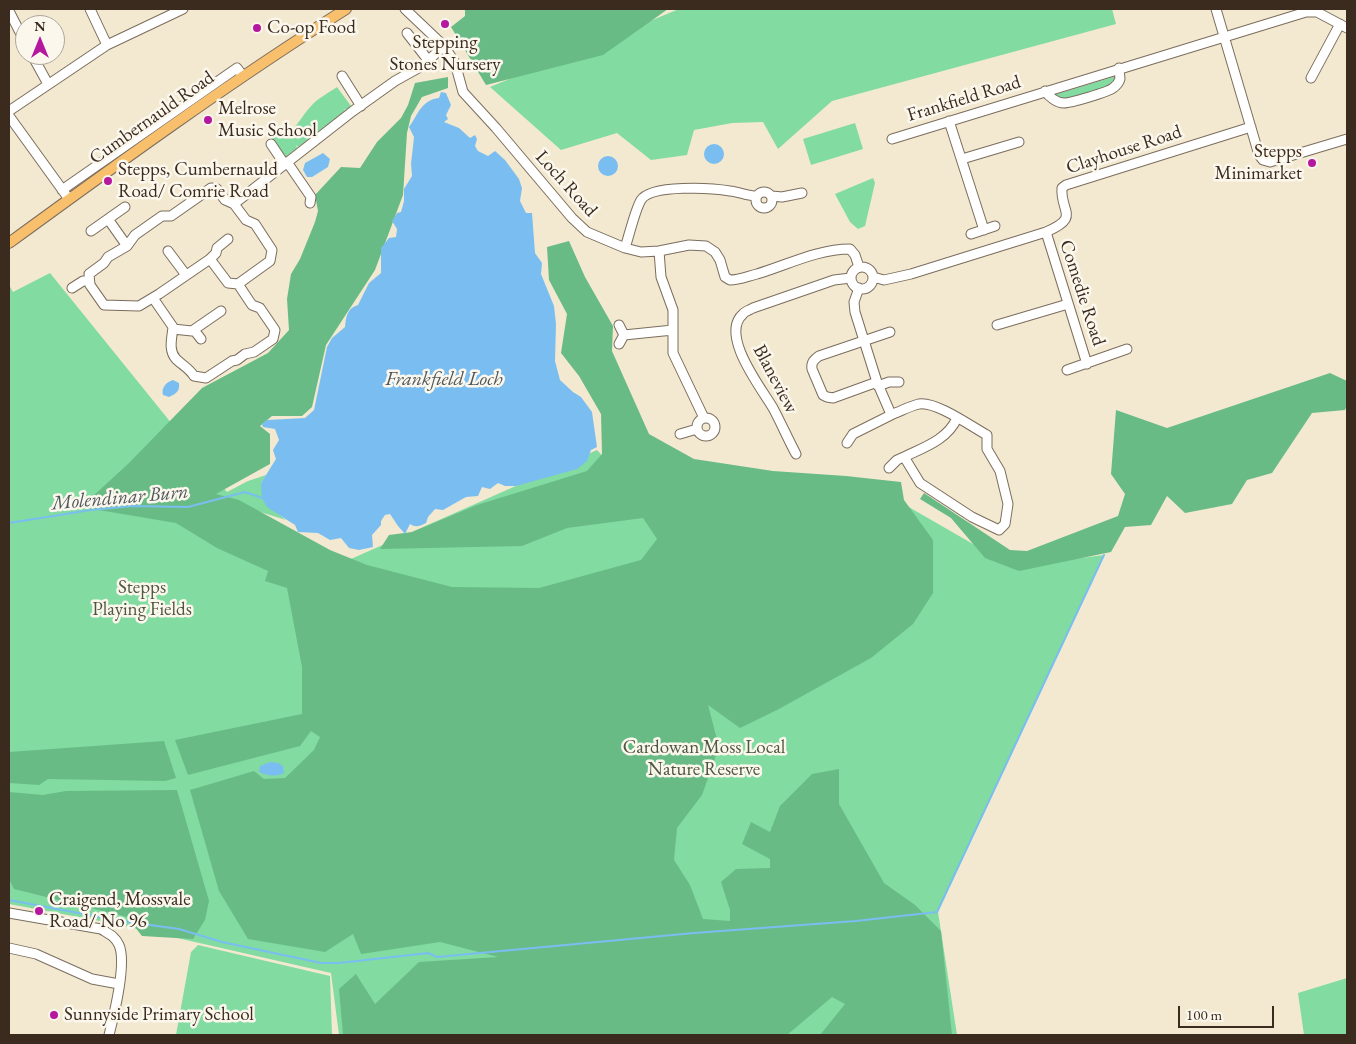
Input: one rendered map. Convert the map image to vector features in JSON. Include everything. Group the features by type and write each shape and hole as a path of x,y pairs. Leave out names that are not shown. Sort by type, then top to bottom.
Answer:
{"main road":[{"name":"Cumbernauld Road","path":"9,243 90,182 243,76 346,9"}],"street":[{"path":"90,9 107,44"},
{"path":"9,111 107,44 168,12 183,9"},
{"name":"Loch Road","path":"405,9 444,46 456,63 463,92 572,218 587,232 625,248 641,252 659,251 688,245 706,246 715,252 720,260 725,277 730,280 770,270 811,255 841,249 850,249 859,267"},
{"path":"1216,9 1259,155 1263,160 1291,156 1347,139"},
{"path":"9,11 15,23"},
{"name":"Frankfield Road","path":"892,138 1311,11 1318,12 1344,26"},
{"path":"1311,78 1344,26"},
{"path":"407,33 428,60"},
{"path":"234,204 395,81 422,66 444,46"},
{"path":"38,65 48,84"},
{"name":"Cumbernauld Road","path":"62,190 237,68 243,76"},
{"name":"Frankfield Road","path":"1045,91 1048,96 1059,102 1066,103 1080,99 1113,88 1120,79 1119,68"},
{"path":"342,76 361,106"},
{"path":"9,116 69,199"},
{"path":"949,121 984,230"},
{"name":"Clayhouse Road","path":"873,277 884,280 911,274 1046,232 1060,226 1066,218 1066,210 1061,193 1062,188 1066,185 1251,127"},
{"path":"962,159 1019,142"},
{"path":"271,144 311,197 310,203"},
{"path":"210,258 228,283 238,284 270,261 272,250 255,224 246,220 234,204 225,200 217,189 211,188 171,216 162,216 135,235 127,246 108,257 104,263 89,274 89,281 104,305 139,306 210,258 216,253 217,248 228,239"},
{"path":"625,248 641,200 649,193 660,190 697,188 731,191 749,196 757,196 763,191 768,192 772,196 802,193"},
{"path":"757,196 758,204 764,208 771,204 772,196"},
{"path":"91,231 125,207"},
{"path":"108,219 127,246"},
{"path":"971,234 995,226"},
{"name":"Comedie Road","path":"1046,232 1087,364"},
{"path":"168,250 186,275"},
{"path":"659,251 661,277 673,310 673,353 704,418"},
{"path":"859,267 868,268 871,272 873,277 872,283 868,287 859,288 853,284 851,278 855,269 859,267"},
{"name":"Blaneview","path":"796,454 772,408 750,374 740,352 736,339 737,323 742,314 753,308 834,280 851,278"},
{"path":"72,288 82,281 89,281"},
{"path":"152,298 173,327 171,350 176,359 190,369 194,376 206,378 232,361 245,354 254,352 273,339 275,330 260,308 252,305 238,284"},
{"path":"859,288 854,307 878,384 890,412 893,414"},
{"path":"997,325 1068,304"},
{"path":"173,329 194,330 222,311"},
{"path":"619,325 624,335"},
{"path":"194,330 201,339"},
{"path":"624,335 673,330"},
{"path":"890,332 819,356 813,360 812,369 823,394 833,398 878,384 899,382"},
{"path":"619,344 624,335"},
{"name":"Comedie Road","path":"1067,370 1127,349"},
{"path":"847,443 853,434 893,414 920,404 938,408 957,418 987,435 987,449 1000,471 1008,504 1005,524 1002,529 995,530 920,484 907,463 906,456"},
{"path":"704,418 710,419 714,423 713,432 705,435 700,434 697,429 697,423 704,418"},
{"path":"889,468 897,460 941,438 954,426 957,418"},
{"path":"680,434 697,429"},
{"path":"9,913 102,929 113,936 120,946 122,959 109,1035"},
{"path":"9,948 36,954 92,979 119,984"}],"green space":[{"path":"465,9 668,9 603,55 486,85 451,27 465,16"},
{"path":"679,9 1112,9 1116,24 832,101 778,149 763,122 732,123 694,130 687,155 651,160 617,133 561,150 490,87"},
{"path":"1116,76 1113,85 1065,102 1054,95"},
{"name":"Cardowan Moss Local Nature Reserve","path":"448,77 448,88 422,97 411,116 407,133 403,195 375,270 326,345 312,407 302,416 272,416 260,426 270,434 270,464 216,494 239,500 330,550 367,565 452,587 539,588 641,560 657,539 643,518 567,528 522,546 380,549 389,535 412,532 477,505 587,471 602,454 601,414 579,376 561,353 567,314 549,280 547,247 569,241 585,277 613,326 612,351 649,434 694,459 773,471 901,482 904,500 933,540 933,593 913,624 871,658 777,710 740,728 708,705 719,747 702,795 677,828 674,860 690,885 703,919 730,921 730,910 721,882 736,869 770,868 770,859 742,844 751,822 770,832 780,806 812,774 839,769 839,804 884,883 915,905 941,931 952,1035 820,1035 845,1004 832,997 787,1035 343,1035 339,989 356,974 375,1004 419,962 498,957 440,942 361,954 353,934 325,952 248,939 219,891 190,790 254,771 264,779 285,778 314,750 320,737 311,731 300,746 188,775 175,740 302,714 302,667 287,588 265,581 268,571 217,548 176,523 81,507 128,464 202,388 268,353 289,330 287,299 291,274 300,259 315,222 318,211 315,195 341,167 360,168 377,142 401,118 408,105 415,83"},
{"path":"337,87 351,106 346,110 344,109 345,111 298,147 296,145 297,148 283,159 270,139 291,130 314,103"},
{"path":"855,123 863,149 811,165 803,139"},
{"path":"873,178 875,183 865,226 858,229 850,222 835,194"},
{"name":"Cardowan Moss Local Nature Reserve","path":"50,273 227,492 248,481 266,475 261,483 281,516 286,520 238,505 299,582 597,450 636,491 867,483 1013,567 1104,555 938,912 957,1035 339,1035 331,973 116,924 9,904 9,285 13,292"},
{"path":"1330,373 1347,381 1347,405 1345,410 1312,413 1272,473 1247,480 1232,504 1185,513 1167,496 1151,525 1125,527 1111,552 1019,571 985,558 951,518 920,499 924,493 1010,550 1027,551 1118,516 1125,494 1111,474 1116,410 1167,428"},
{"path":"164,741 176,778 165,781 48,779 39,785 9,783 9,752"},
{"path":"177,790 209,901 205,920 193,939 142,936 127,917 14,889 9,879 9,792 43,795 66,791"},
{"path":"198,945 330,976 332,1035 176,1035 191,952"},
{"path":"1347,978 1347,1035 1304,1035 1298,993"}],"water":[{"name":"Frankfield Loch","path":"441,92 446,93 451,105 446,115 448,119 444,122 459,128 470,138 475,135 477,139 475,146 478,151 488,156 495,151 505,160 519,179 522,188 520,201 526,213 532,213 535,253 542,263 541,274 554,306 556,324 555,361 560,380 581,397 592,412 597,447 591,450 587,461 577,469 516,486 505,486 498,483 490,489 482,487 478,496 466,497 443,510 435,509 428,517 426,523 418,526 410,524 405,534 390,514 385,515 381,525 372,535 373,547 359,550 349,548 341,538 330,540 318,533 298,532 295,525 267,507 262,498 261,483 276,459 273,450 279,440 275,429 263,427 262,424 267,420 305,418 314,410 327,347 332,338 345,327 348,313 351,308 358,305 369,283 381,273 381,248 389,238 396,237 397,229 392,221 397,213 401,212 404,201 404,189 412,176 411,164 414,137 409,127 424,105 433,99 439,98"},
{"path":"714,144 721,147 724,154 721,161 714,164 707,161 704,154 707,147"},
{"path":"323,153 330,159 328,167 312,177 307,177 303,170 305,163"},
{"path":"608,156 615,159 618,166 615,173 608,176 601,173 598,166 601,159"},
{"path":"173,380 179,383 177,392 169,397 163,395 165,386"},
{"path":"270,762 283,766 284,773 272,776 259,772 260,766"}],"waterway":[{"name":"Molendinar Burn","path":"9,523 91,510 132,506 188,507 245,492 262,498"},
{"path":"9,900 121,921 179,929 222,942 321,963 339,963 428,953 437,957 694,933 856,921 937,912 1104,555"}],"place":[{"name":"Stepping Stones Nursery","path":"445,24"},
{"name":"Co-op Food","path":"257,28"},
{"name":"Melrose Music School","path":"208,120"},
{"name":"Stepps Minimarket","path":"1312,163"},
{"name":"Stepps, Cumbernauld Road/ Comrie Road","path":"108,181"},
{"name":"Craigend, Mossvale Road/ No 96","path":"39,911"},
{"name":"Sunnyside Primary School","path":"54,1015"}],"park label":[{"name":"Stepps Playing Fields","path":"142,599"}]}
